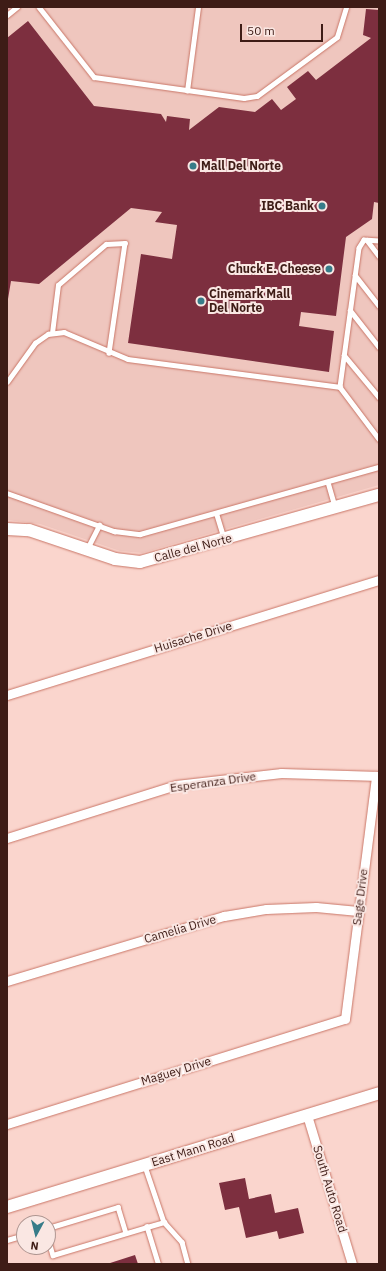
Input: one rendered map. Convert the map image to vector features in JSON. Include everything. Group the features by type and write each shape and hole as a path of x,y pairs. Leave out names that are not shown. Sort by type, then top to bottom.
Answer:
{"street":[{"name":"Calle del Norte","path":"7,529 29,530 115,560 140,562 224,540 379,495"},
{"name":"Huisache Drive","path":"7,695 379,580"},
{"name":"Esperanza Drive","path":"7,838 183,784 281,773 377,776"},
{"name":"Sage Drive","path":"345,1019 358,911 377,776"},
{"name":"Camelia Drive","path":"7,981 224,916 266,909 316,907 358,911"},
{"name":"Maguey Drive","path":"7,1124 345,1019"},
{"name":"East Mann Road","path":"7,1207 379,1093"},
{"name":"South Auto Road","path":"307,1115 352,1264"}],"lane":[{"path":"7,15 17,7"},
{"path":"39,7 94,77 244,98 257,96 336,37 346,7"},
{"path":"187,91 198,7"},
{"path":"379,241 367,240 358,248 340,387 379,438"},
{"path":"367,240 379,256"},
{"path":"52,333 58,285 106,244 125,243 109,353"},
{"path":"355,275 379,306"},
{"path":"350,310 379,347"},
{"path":"7,382 35,343 52,333 72,333 109,353 128,359 340,387"},
{"path":"344,355 379,398"},
{"path":"7,493 99,525 140,534 217,515 379,467"},
{"path":"328,482 336,508"},
{"path":"217,515 224,540"},
{"path":"87,550 99,525"},
{"path":"145,1165 164,1222 182,1242 188,1264"},
{"path":"56,1226 118,1208 126,1233"},
{"path":"56,1254 164,1222"},
{"path":"147,1227 158,1264"}],"shaded area":[{"path":"7,7 379,7 379,485 142,553 120,551 40,524 7,520"}],"building":[{"name":"Mall Del Norte","path":"366,9 379,10 379,203 374,202 372,219 346,237 336,316 301,312 299,326 334,331 329,372 128,343 141,254 172,259 177,225 155,222 162,212 131,208 39,284 11,281 7,305 7,38 28,21 94,106 161,114 166,122 167,116 190,119 189,130 219,107 255,112 272,99 281,110 296,99 287,87 308,71 316,80 371,38 363,35"},
{"path":"245,1178 249,1199 271,1194 275,1213 298,1208 304,1233 279,1239 277,1231 246,1238 239,1207 225,1210 219,1183"},
{"path":"135,1255 138,1264 107,1264"}],"place":[{"name":"Mall Del Norte","path":"193,166"},
{"name":"IBC Bank","path":"322,206"},
{"name":"Chuck E. Cheese","path":"329,269"},
{"name":"Cinemark Mall Del Norte","path":"201,301"}]}
